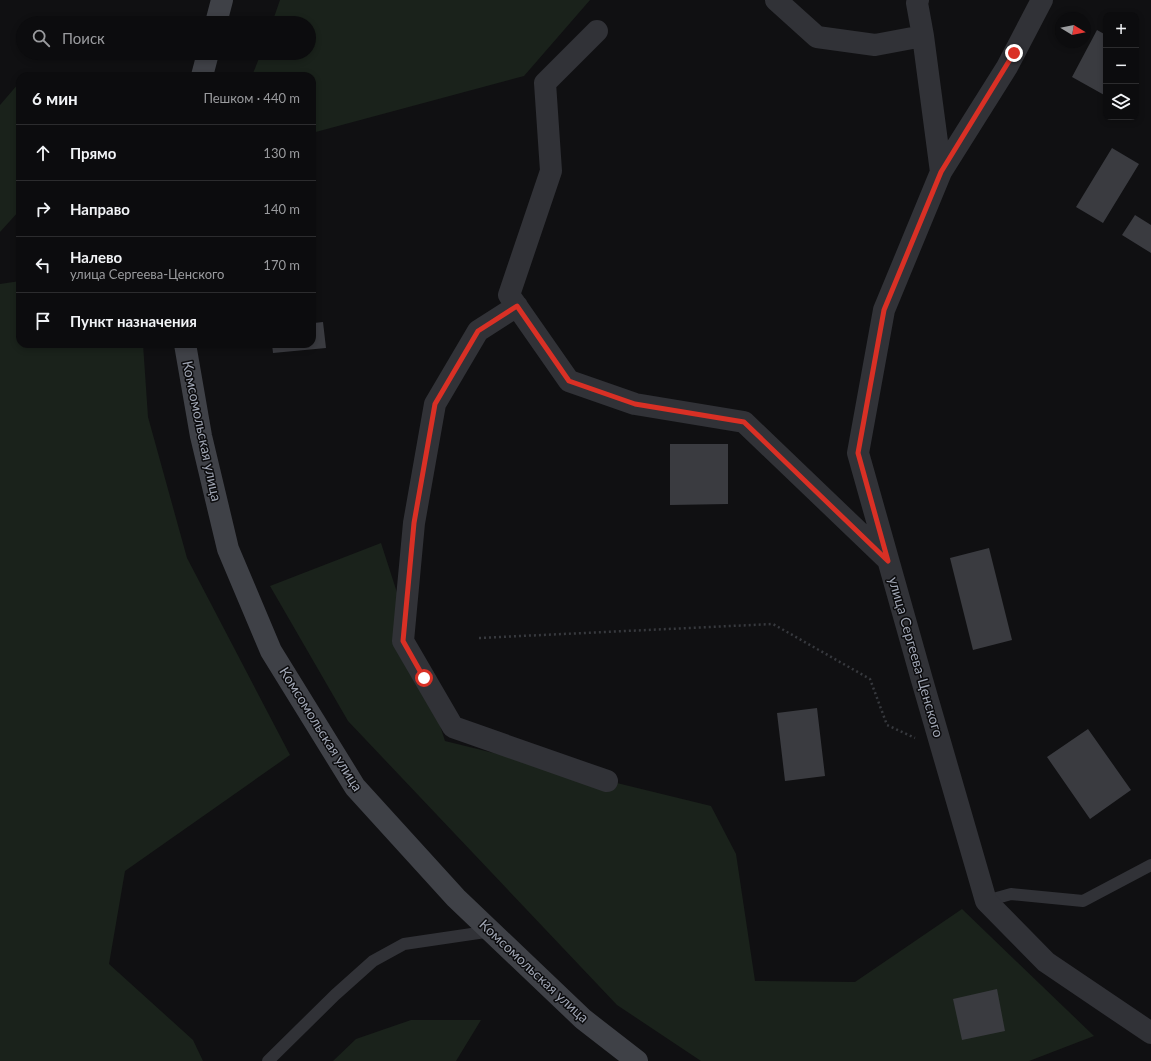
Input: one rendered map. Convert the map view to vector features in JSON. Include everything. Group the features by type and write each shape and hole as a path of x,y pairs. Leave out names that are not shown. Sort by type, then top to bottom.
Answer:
{"main road":[{"path":"218,16 222,0"},
{"path":"203,72 206,60"},
{"name":"Комсомольская улица","path":"185,348 201,436 228,548 271,651 355,787 456,898 583,1019 636,1061"}],"street":[{"path":"776,0 817,37 875,45 924,36"},
{"path":"918,0 917,3 924,36 941,172"},
{"name":"улица Сергеева-Ценского","path":"1042,0 1007,67 941,172 884,310 858,453 986,901 1046,962 1151,1033"},
{"path":"597,31 545,83 551,171 509,295 569,381 635,404 744,422 888,561"},
{"path":"517,306 478,331 435,404 414,523 403,641 453,726 607,781"}],"lane":[{"path":"986,901 1011,894 1083,901 1151,865"},
{"path":"268,1061 335,995 374,961 404,944 492,931"}],"path":[{"path":"479,638 773,624 870,678 887,725 943,752"}],"shaded area":[{"path":"280,0 590,0 524,76 316,132 316,72 254,72 258,60 316,60 316,16 274,16"},
{"path":"16,86 16,214 0,232 0,105"},
{"path":"16,282 16,348 143,348 148,417 187,558 290,755 125,871 109,964 193,1040 203,1061 0,1061 0,284"},
{"path":"381,543 445,741 711,806 736,854 755,981 855,982 962,909 1094,1036 1029,1061 701,1061 617,1005 348,721 270,586"},
{"path":"411,1020 481,1020 456,1061 333,1061 356,1039"}],"building":[{"path":"1097,30 1103,33 1103,94 1072,77 1087,48 1091,48 1091,41"},
{"path":"1112,148 1139,164 1103,223 1076,207"},
{"path":"1135,215 1151,225 1151,253 1122,235"},
{"path":"323,322 326,348 273,353 272,348 316,348 316,323"},
{"path":"670,444 728,444 728,504 670,505"},
{"path":"989,548 1012,640 973,650 950,558"},
{"path":"817,708 825,776 785,781 777,713"},
{"path":"1088,729 1131,790 1090,819 1047,757"},
{"path":"997,989 1005,1031 962,1040 953,999"}],"route":[{"path":"424,678 403,641 414,523 435,404 478,331 517,306 569,381 635,404 744,422 888,561 858,453 884,310 941,172 1007,67 1014,53"}]}
